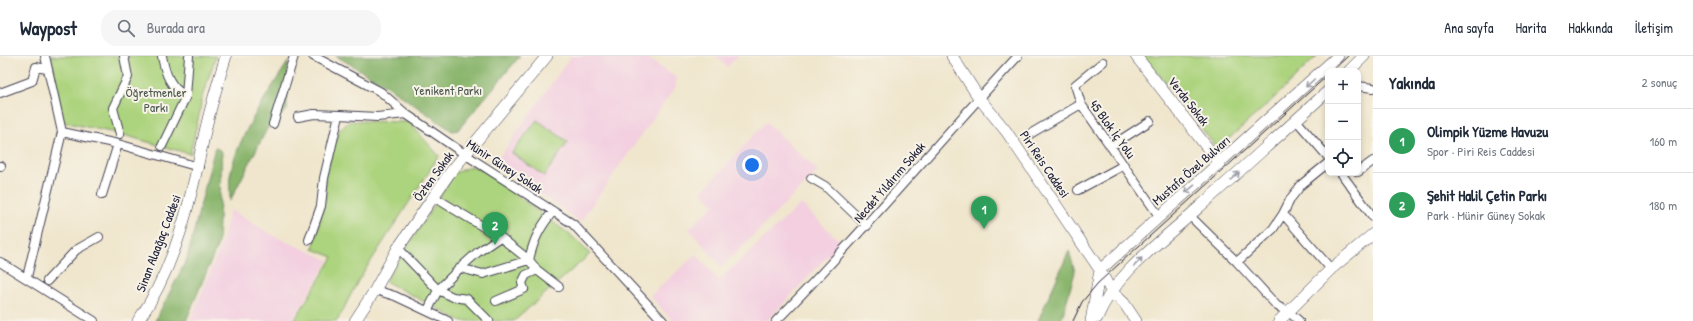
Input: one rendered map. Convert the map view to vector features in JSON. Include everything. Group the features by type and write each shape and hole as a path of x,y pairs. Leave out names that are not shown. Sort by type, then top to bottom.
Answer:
{"main road":[{"name":"Sinan Alaağaç Caddesi","path":"138,321 154,293 179,234 190,203 199,166 204,135 226,56"},
{"name":"Özten Sokak","path":"355,321 375,290 398,248 449,174 547,56"},
{"name":"Piri Reis Caddesi","path":"952,56 979,98 1006,131 1100,270 1111,291 1124,303 1136,321"},
{"name":"Verda Sokak","path":"1136,56 1220,164"},
{"name":"Mustafa Özel Bulvarı","path":"1100,270 1220,164 1338,56"},
{"path":"1352,68 1364,56"},
{"path":"1096,321 1104,301 1111,291 1143,257 1325,94"},
{"path":"1279,321 1290,312 1331,269 1373,234"},
{"path":"1091,321 1100,270"}],"street":[{"path":"27,277 62,132 45,56"},
{"path":"120,134 113,108 128,77 124,56"},
{"path":"162,56 169,80 177,91 186,96"},
{"path":"162,146 186,96 189,56"},
{"path":"273,124 294,56"},
{"name":"Münir Güney Sokak","path":"313,56 381,92 406,114 466,155 573,224 663,321"},
{"name":"Necdet Yıldırım Sokak","path":"776,321 867,226 979,98 1018,56"},
{"path":"1081,104 1075,85 1103,62"},
{"path":"0,93 32,81 36,67 48,69"},
{"path":"1361,86 1373,88"},
{"name":"45 Blok İç Yolu","path":"1030,134 1081,104 1160,216"},
{"path":"298,117 314,114 377,117 406,114"},
{"path":"309,240 321,206 324,178 339,115"},
{"path":"1296,120 1325,154"},
{"path":"1111,146 1150,121"},
{"path":"62,132 118,144 199,166"},
{"path":"102,195 118,144"},
{"path":"1361,170 1373,162"},
{"path":"1078,190 1124,165"},
{"path":"1237,262 1273,229 1291,198 1302,184 1325,166"},
{"path":"1343,176 1373,217"},
{"path":"1346,180 1352,176"},
{"path":"811,178 825,186 867,226"},
{"path":"434,197 500,237 528,260 537,270 559,287"},
{"path":"528,260 532,245 539,230 554,211"},
{"path":"1283,214 1331,269"},
{"path":"1190,216 1237,262 1277,306 1290,312 1299,321"},
{"path":"47,281 76,250 99,237"},
{"path":"428,310 438,290 478,252 500,237"},
{"path":"398,248 438,290 453,297 468,299 489,321"},
{"path":"460,268 483,274 528,260"},
{"path":"0,262 27,277 94,321"},
{"path":"496,301 524,289 522,284 526,275 537,270"},
{"path":"375,290 395,296 428,310 448,321"}],"shaded area":[{"path":"571,56 645,56 676,78 676,86 580,222 496,162"},
{"path":"716,56 738,56 727,67"},
{"path":"766,122 818,171 722,267 689,229 714,205 702,191"},
{"path":"801,204 841,242 767,321 673,321 650,296 696,254 719,280"},
{"path":"230,210 278,238 329,260 292,321 190,321 222,242"}],"green space":[{"name":"Öğretmenler Parkı","path":"51,56 216,56 201,100 200,111 190,154 120,134 63,122"},
{"name":"Yenikent Parkı","path":"336,56 520,56 458,130 452,131 387,86"},
{"path":"1143,56 1317,56 1269,103 1217,149 1183,103"},
{"path":"288,62 287,110 268,127 230,201 230,176 239,146 262,102"},
{"path":"537,120 568,142 544,176 512,153"},
{"path":"350,121 409,122 439,156 358,281 337,321 294,321 333,257 313,249 325,199 325,178 339,130"},
{"path":"215,147 222,152 218,244 186,321 155,321 187,259"},
{"path":"471,166 483,170 573,237 590,254 514,321 461,321 385,281 455,173"},
{"path":"1069,251 1075,272 1061,321 1038,321"}],"tram line":[{"path":"1335,68 1348,56"},
{"path":"1073,321 1082,302 1098,283 1325,78"}],"place":[{"name":"Olimpik Yüzme Havuzu","path":"984,229"},
{"name":"Şehit Halil Çetin Parkı","path":"495,245"}]}
